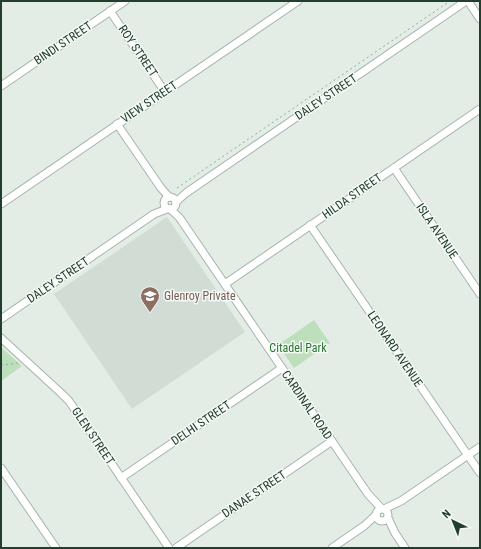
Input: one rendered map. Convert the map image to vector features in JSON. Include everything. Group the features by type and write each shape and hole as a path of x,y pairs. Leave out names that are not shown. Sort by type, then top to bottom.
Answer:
{"street":[{"name":"BINDI STREET","path":"1,86 125,1"},
{"name":"VIEW STREET","path":"1,204 298,1"},
{"path":"467,1 480,19"},
{"name":"DALEY STREET","path":"1,319 467,1"},
{"name":"ROY STREET","path":"110,11 165,92"},
{"name":"HILDA STREET","path":"225,284 479,111"},
{"name":"CARDINAL ROAD","path":"117,124 405,548"},
{"name":"ISLA AVENUE","path":"394,168 480,294"},
{"name":"LEONARD AVENUE","path":"310,225 480,474"},
{"name":"GLEN STREET","path":"1,338 69,401 169,548"},
{"name":"DELHI STREET","path":"121,478 282,368"},
{"name":"DANAE STREET","path":"176,548 332,441"},
{"path":"332,548 480,447"},
{"path":"1,468 56,548"}],"path":[{"path":"177,188 450,1"},
{"path":"1,365 19,363"}],"shaded area":[{"name":"Glenroy Private","path":"167,217 245,332 132,409 54,294"}],"green space":[{"name":"Citadel Park","path":"314,320 330,343 294,368 278,345"},
{"path":"1,347 22,366 1,381"}],"place":[{"name":"Glenroy Private","path":"150,313"}]}
